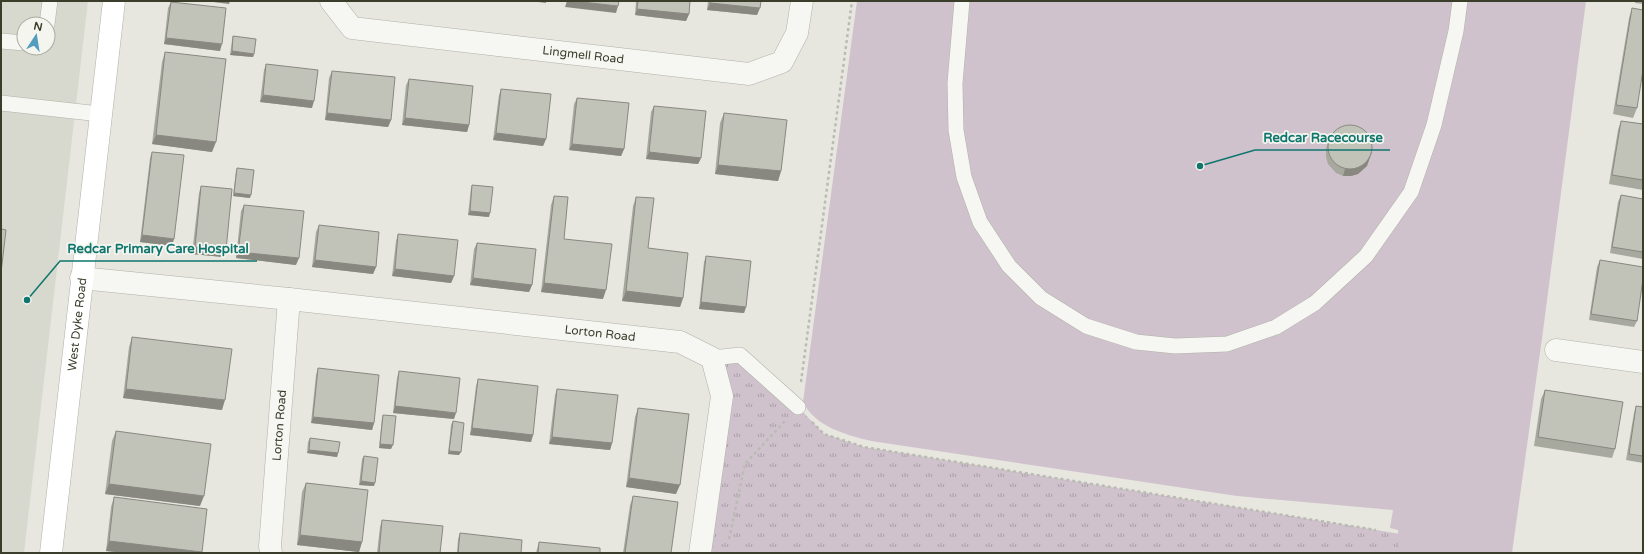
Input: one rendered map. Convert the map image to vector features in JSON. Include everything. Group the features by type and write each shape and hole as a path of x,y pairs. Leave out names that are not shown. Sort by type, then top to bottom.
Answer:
{"street":[{"name":"West Dyke Road","path":"51,553 81,278 114,1"},
{"name":"Lingmell Road","path":"331,1 352,28 749,74 782,62 797,32 802,1"},
{"name":"Lorton Road","path":"81,278 289,299 680,342 712,358"},
{"name":"Lorton Road","path":"271,553 270,546 289,299"},
{"path":"1556,350 1643,362"},
{"path":"700,553 722,396 712,358"}],"lane":[{"path":"48,16 50,1"},
{"path":"962,1 955,83 956,130 964,176 980,222 1009,266 1041,298 1086,326 1136,342 1176,346 1227,344 1276,327 1315,303 1366,256 1411,192 1434,125 1456,32 1460,1"},
{"path":"1,41 16,42"},
{"path":"1,103 100,114"},
{"path":"712,358 740,355 798,407"}],"path":[{"path":"727,546 745,464 798,407 852,1"},
{"path":"798,407 824,434 864,447 1376,530"}],"shaded area":[{"path":"1,1 88,1 24,553 1,553"}],"green space":[{"path":"857,1 1586,1 1543,331 1512,553 1399,553 1398,530 1390,528 1393,510 1237,496 871,441 832,429 815,418 808,411 803,402"},
{"path":"740,355 798,407 824,434 864,447 1413,536 1411,553 700,553 722,396 712,358"}],"building":[{"path":"573,1 619,1 618,6"},
{"path":"638,1 690,1 689,14 637,9"},
{"path":"710,1 761,1 760,8 710,3"},
{"path":"171,2 226,8 222,44 166,38"},
{"path":"1632,8 1643,10 1643,70 1637,108 1616,105"},
{"path":"233,36 256,39 254,54 232,51"},
{"path":"165,52 226,59 216,142 156,135"},
{"path":"266,64 318,70 314,101 263,95"},
{"path":"332,71 395,77 391,120 327,113"},
{"path":"409,79 473,86 469,125 405,118"},
{"path":"501,89 551,94 546,139 496,133"},
{"path":"577,98 629,103 624,149 572,144"},
{"path":"654,106 706,111 701,158 649,152"},
{"path":"724,113 787,120 781,171 718,165"},
{"path":"1621,121 1643,124 1643,180 1612,175"},
{"path":"1346,125 1354,125 1366,131 1372,143 1372,151 1366,163 1354,169 1346,169 1334,163 1328,151 1328,143 1334,131"},
{"path":"152,152 184,155 174,239 142,235"},
{"path":"237,168 254,170 251,195 234,193"},
{"path":"472,185 493,187 490,213 470,211"},
{"path":"201,186 232,189 226,250 195,247"},
{"path":"1621,195 1643,199 1643,252 1612,247"},
{"path":"554,196 568,197 564,239 612,244 606,290 544,283"},
{"path":"636,197 654,198 648,248 688,253 683,298 626,291"},
{"path":"244,205 304,211 299,258 238,252"},
{"path":"319,225 379,232 376,267 315,260"},
{"path":"1,229 6,230 1,273"},
{"path":"398,234 458,240 454,276 395,269"},
{"path":"477,243 536,249 532,285 473,278"},
{"path":"706,256 751,261 746,307 701,302"},
{"path":"1600,260 1643,267 1643,279 1637,321 1591,314"},
{"path":"132,337 232,349 225,400 126,389"},
{"path":"318,368 379,375 374,423 313,417"},
{"path":"399,371 460,378 456,413 395,406"},
{"path":"478,379 538,386 533,435 472,428"},
{"path":"557,389 618,395 612,443 552,437"},
{"path":"1545,390 1623,402 1615,449 1538,437"},
{"path":"1636,406 1643,407 1643,456 1629,454"},
{"path":"638,408 689,414 680,485 629,478"},
{"path":"383,415 396,416 393,445 380,444"},
{"path":"453,421 464,423 461,452 449,451"},
{"path":"116,431 211,444 204,496 109,484"},
{"path":"310,438 340,442 338,453 309,450"},
{"path":"364,456 378,458 375,483 361,481"},
{"path":"306,483 368,490 362,542 300,535"},
{"path":"633,496 678,502 671,553 625,553"},
{"path":"114,497 207,509 202,552 109,541"},
{"path":"382,520 443,526 440,553 379,553"},
{"path":"460,533 522,540 521,553 458,553"},
{"path":"539,542 600,548 600,553 538,553"}],"place":[{"name":"Redcar Racecourse","path":"1200,166"},
{"name":"Redcar Primary Care Hospital","path":"27,300"}]}
